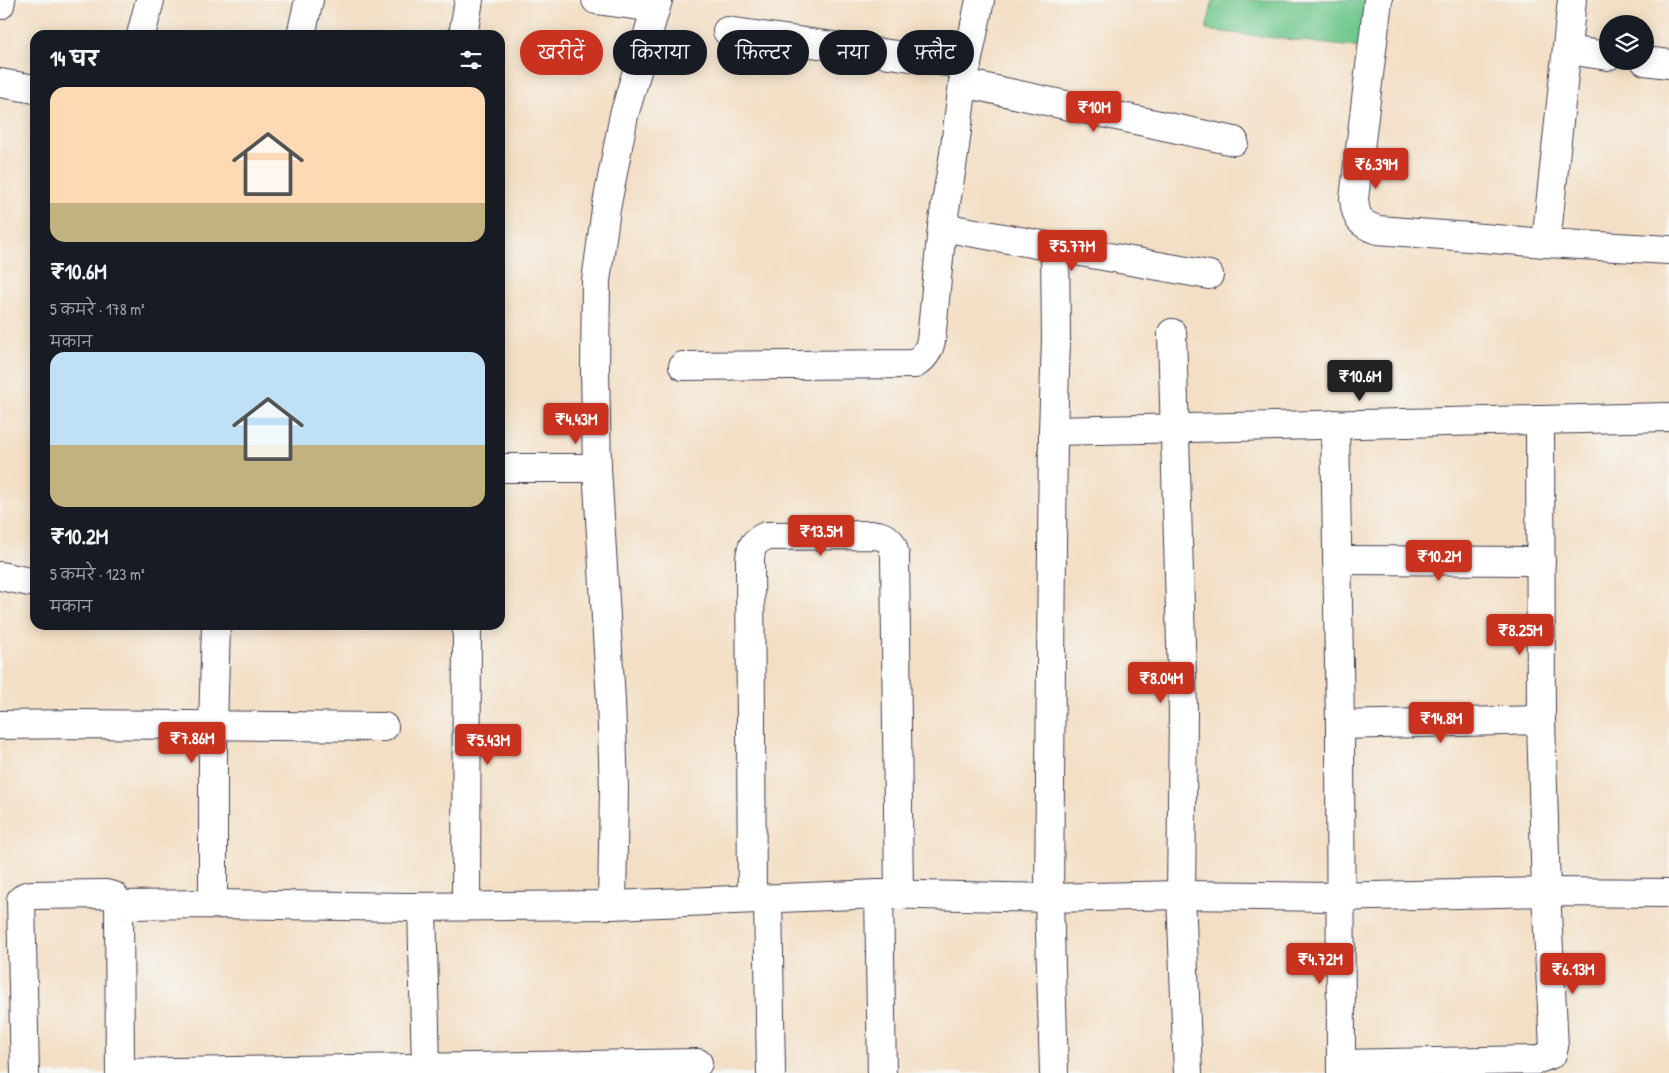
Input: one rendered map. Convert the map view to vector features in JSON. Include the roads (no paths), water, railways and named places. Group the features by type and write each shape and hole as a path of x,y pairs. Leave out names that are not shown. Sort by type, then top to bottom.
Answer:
{"street":[{"path":"0,6 1,0"},
{"path":"143,30 150,0"},
{"path":"302,30 309,0"},
{"path":"464,30 469,0"},
{"path":"596,0 656,4 624,115 606,208 596,281 597,468 614,789 612,905"},
{"path":"974,30 980,0"},
{"path":"1378,0 1354,199 1355,213 1364,225 1378,230 1669,250"},
{"path":"1546,243 1572,0"},
{"path":"809,46 897,62"},
{"path":"1567,50 1599,55"},
{"path":"1654,62 1669,64"},
{"path":"683,366 915,364 923,358 928,351 931,341 942,227 965,75"},
{"path":"969,75 1234,141"},
{"path":"0,83 30,88"},
{"path":"942,227 1209,275"},
{"path":"1054,1073 1049,898 1053,431 1056,340 1055,247"},
{"path":"1172,333 1183,712 1182,895 1188,1073"},
{"path":"1053,431 1669,417"},
{"path":"1335,424 1340,725 1341,1068 1536,1060 1552,1054 1554,1038 1546,892 1541,720 1540,420"},
{"path":"505,468 597,468"},
{"path":"771,1073 760,899 750,548 756,540 766,536 878,535 887,537 892,544 895,555 889,894 882,1073"},
{"path":"1337,560 1540,560"},
{"path":"0,576 30,582"},
{"path":"213,904 213,725 216,630"},
{"path":"466,906 467,630"},
{"path":"1340,725 1541,720"},
{"path":"0,725 384,727"},
{"path":"118,905 213,904 422,907 612,905 889,894 1049,898 1182,895 1341,896 1546,892 1669,893"},
{"path":"25,1073 21,900 26,896 32,895 106,894 114,896 118,905 120,1073 426,1067 581,1069 698,1063"},
{"path":"422,907 426,1067"}]}
